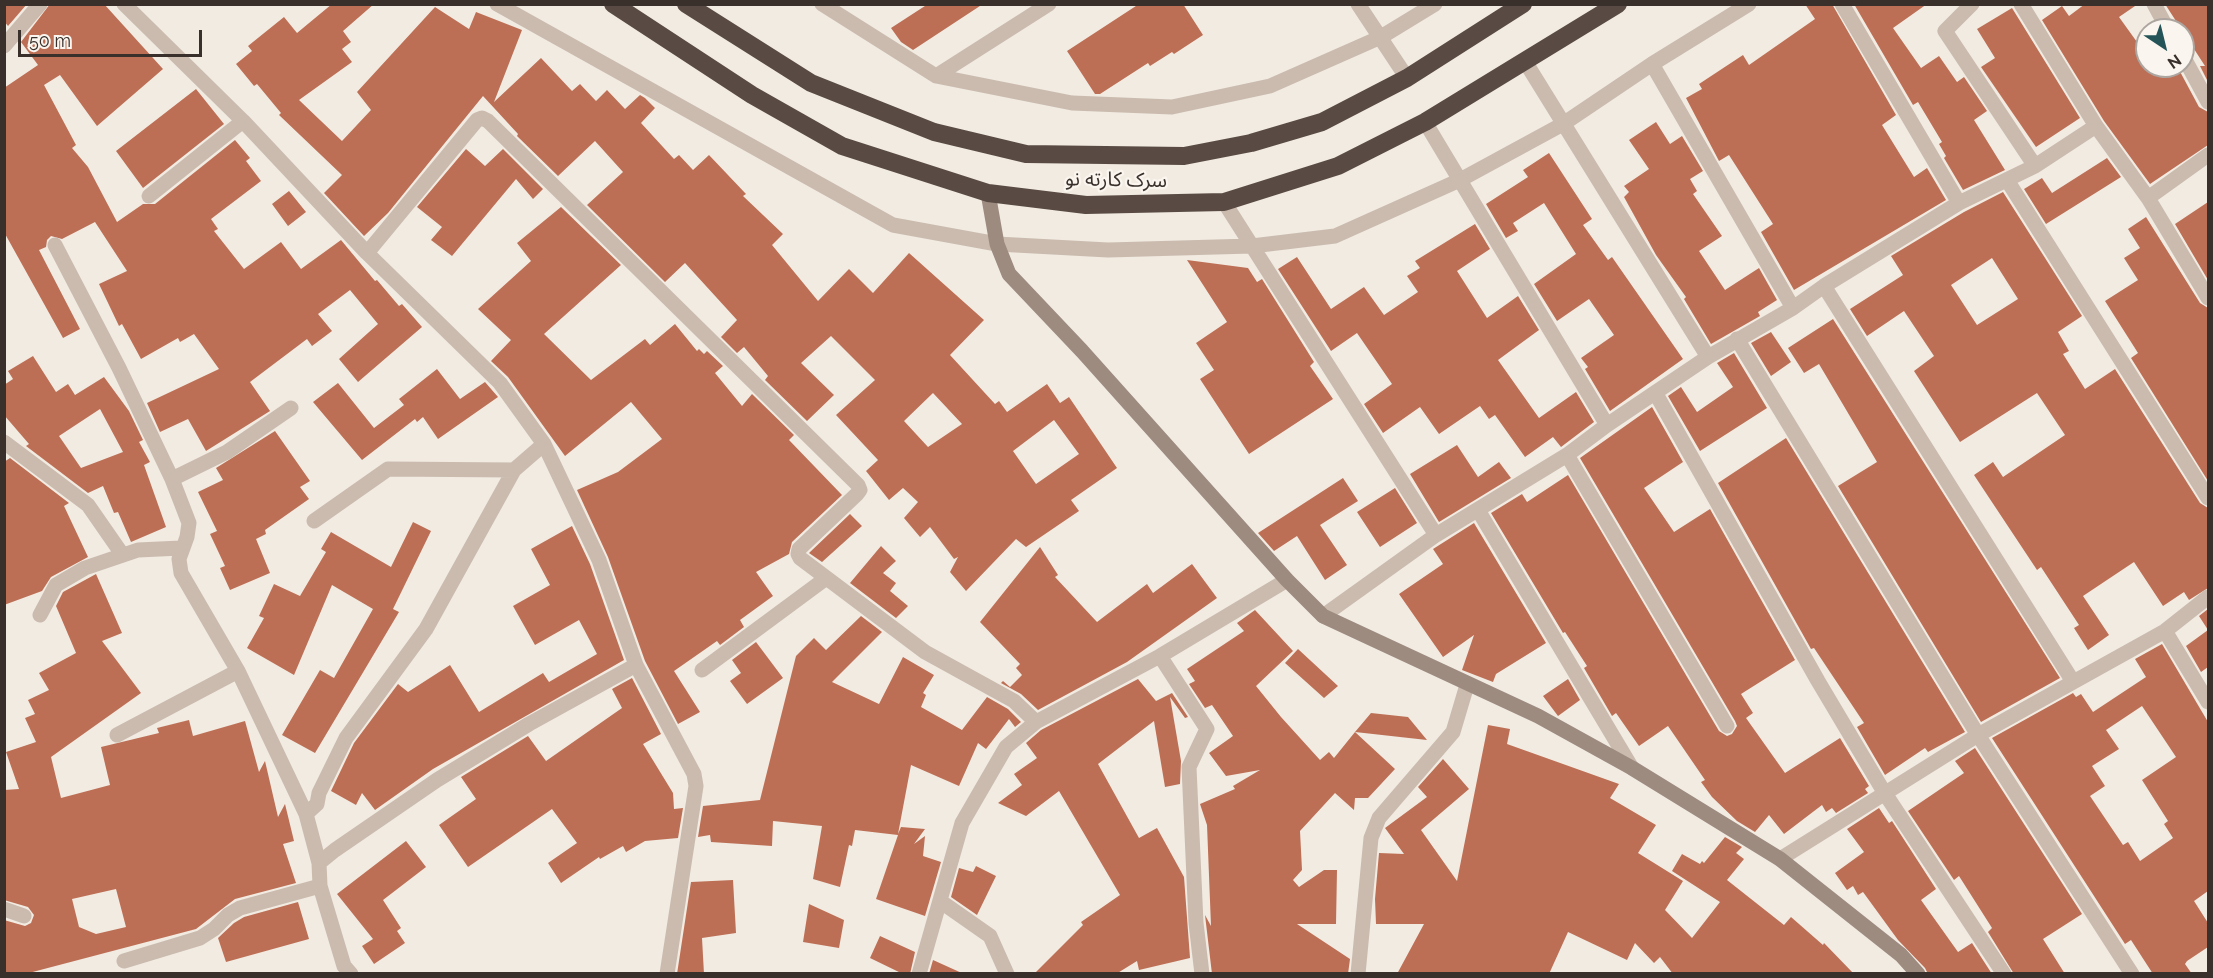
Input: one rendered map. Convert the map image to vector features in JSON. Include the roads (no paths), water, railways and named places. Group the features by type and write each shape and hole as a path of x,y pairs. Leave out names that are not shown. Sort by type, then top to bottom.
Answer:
{"highway":[{"name":"سرک کارته نو","path":"613,4 752,95 842,146 988,193 1086,205 1224,202 1338,166 1425,122 1526,63 1607,7"},
{"name":"سرک کارته نو","path":"686,4 811,83 934,132 1026,154 1184,156 1251,143 1322,122 1407,78 1523,4"}],"street":[{"path":"4,46 40,4"},
{"path":"124,4 243,121 367,253 500,383 544,444 599,560 636,665 694,774 696,786 667,974"},
{"path":"497,4 893,225 997,244 1108,250 1252,246 1335,236 1460,180 1563,124 1652,64 1749,4"},
{"path":"822,4 936,76 1072,103 1172,107 1270,86 1381,37 1435,4"},
{"path":"936,76 1049,4"},
{"path":"1358,4 1407,78"},
{"path":"1842,4 1959,203"},
{"path":"2021,4 2096,126 2148,198 2208,298"},
{"path":"2154,4 2162,18"},
{"path":"1971,5 1945,31 2036,166"},
{"path":"1526,63 1708,357"},
{"path":"1652,64 1793,308"},
{"path":"2195,78 2208,102"},
{"path":"367,253 477,120 482,118 488,121 858,485 860,490 858,494 799,549 800,558 825,579 925,651 1014,701 1036,722"},
{"path":"148,196 243,121"},
{"path":"1425,122 1607,425"},
{"path":"1323,616 1436,535 1567,455 1607,425 1708,357 1793,308 1824,286 1959,203 2036,166 2096,126"},
{"path":"2148,198 2208,155"},
{"path":"2007,180 2208,498"},
{"path":"988,193 997,244 1009,274 1082,351 1287,580 1323,616 1467,685 1538,716 1632,768 1780,860 1901,955 1918,974"},
{"path":"1224,202 1436,535"},
{"path":"55,245 119,368 172,479 189,523 188,537 181,548 181,573 238,671 306,814 320,863 320,886 344,966 351,974"},
{"path":"1824,286 2072,680"},
{"path":"1737,339 1978,735 2132,974"},
{"path":"1656,394 1818,681 1884,792 2004,974"},
{"path":"172,479 227,452 291,408"},
{"path":"4,442 88,505 122,554"},
{"path":"306,814 317,804 319,793 346,738 426,629 514,470 544,444"},
{"path":"1567,455 1727,726"},
{"path":"314,521 388,469 402,467 514,470"},
{"path":"1478,510 1632,768"},
{"path":"40,615 56,585 85,568 138,550 181,548"},
{"path":"702,670 825,579"},
{"path":"919,974 962,822 1006,747 1036,722 1160,656 1287,580"},
{"path":"1780,860 1884,792 1978,735 2072,680 2165,631 2208,597"},
{"path":"2165,631 2208,702"},
{"path":"1160,656 1207,729 1189,767 1196,923 1202,974"},
{"path":"320,863 437,780 529,724 636,665"},
{"path":"117,735 238,671"},
{"path":"1358,974 1371,838 1379,818 1453,732 1467,685"},
{"path":"124,961 200,938 240,908 320,886"},
{"path":"940,901 990,936 1007,974"},
{"path":"4,909 24,916"}]}
